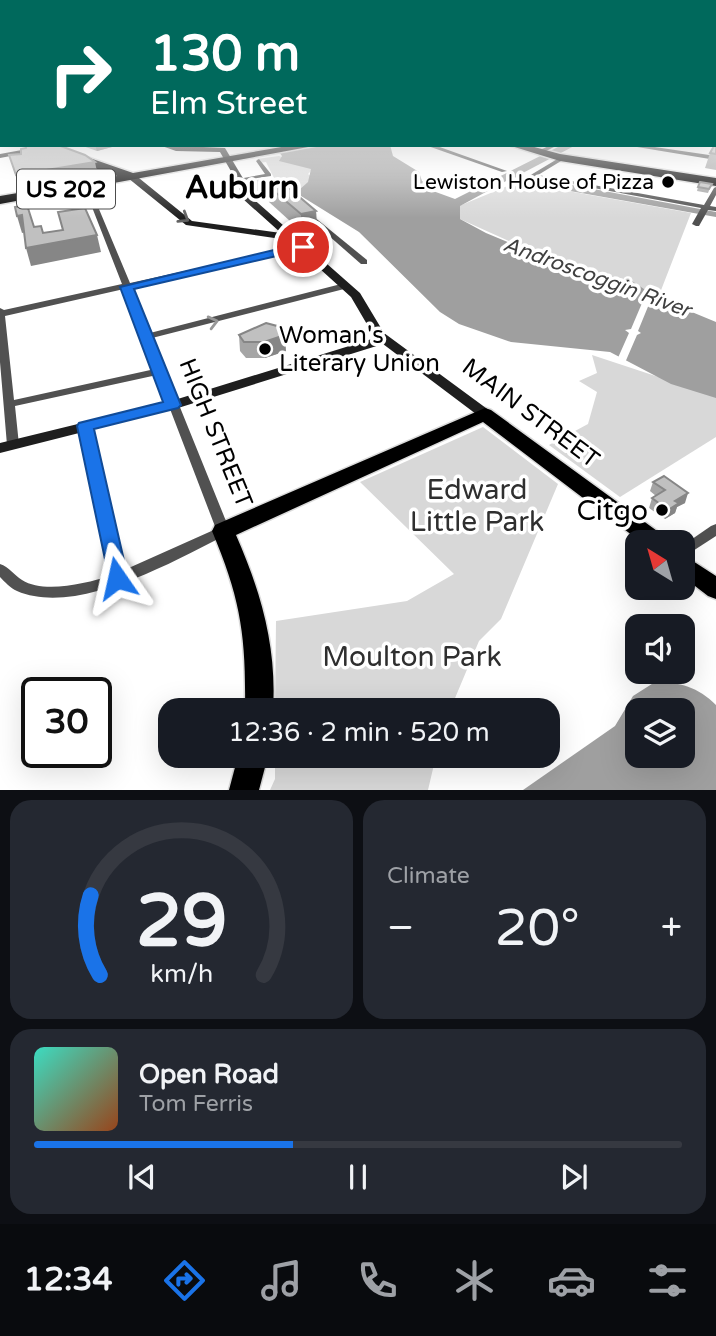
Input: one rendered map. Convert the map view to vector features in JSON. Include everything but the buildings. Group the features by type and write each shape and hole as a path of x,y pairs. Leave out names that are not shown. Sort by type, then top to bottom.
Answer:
{"highway":[{"path":"62,147 134,173 170,170 224,154 263,155 304,147"},
{"path":"520,147 541,153 560,153 716,182"},
{"name":"US 202","path":"0,200 134,173"}],"main road":[{"path":"0,156 53,147"},
{"path":"170,147 224,154"},
{"name":"MAIN STREET","path":"224,154 240,180 245,195 263,215 303,247 362,303 374,328 385,339 640,530"},
{"name":"MAIN STREET","path":"134,173 189,223 289,237"},
{"path":"263,215 259,229 263,233 280,228"},
{"path":"6,447 173,405 385,339"},
{"path":"223,531 485,414"},
{"name":"HIGH STREET","path":"223,531 249,590 256,614 261,665 260,698"},
{"path":"695,573 716,589"},
{"path":"244,790 250,768"}],"street":[{"path":"434,147 504,171"},
{"path":"642,147 716,158"},
{"path":"560,153 532,176 702,210 716,209"},
{"path":"240,180 269,175 263,155"},
{"name":"HIGH STREET","path":"80,186 93,202 223,531"},
{"path":"696,224 716,189"},
{"path":"245,195 282,192 291,199"},
{"path":"299,207 364,262"},
{"path":"6,447 9,404 0,313 303,247"},
{"path":"147,337 345,286"},
{"path":"9,404 160,372"},
{"path":"85,426 117,578"},
{"path":"695,544 716,529"},
{"path":"0,569 10,583 25,590 52,595 84,590 223,531"}],"green space":[{"path":"279,156 313,169 308,174 312,177 306,188 254,193 247,181 274,178 266,162 259,163 257,159"},
{"path":"517,182 691,213 658,298 632,281 553,261 460,219 459,206"},
{"path":"592,355 716,396 716,437 620,497 549,445 588,424 597,392 579,381 597,373"},
{"path":"483,427 558,484 501,619 479,641 455,698 275,698 276,621 407,601 454,574 360,482"},
{"path":"275,768 433,768 428,790 270,790 275,779"}],"water":[{"name":"Androscoggin River","path":"275,147 391,147 393,156 419,172 422,181 427,182 433,191 455,199 558,147 572,147 519,175 716,212 716,217 508,180 460,206 460,219 486,233 553,261 632,281 658,298 716,322 716,398 671,384 610,352 511,342 459,324 440,312 359,232 301,196 299,190 308,182 311,169 279,161 282,156"},
{"path":"652,684 677,684 695,690 716,705 716,790 523,790 555,768 560,768 560,764 615,726 625,709 625,768 695,768 695,698 632,698"}],"pier":[{"path":"648,289 654,292 638,331 641,333 637,335 624,365 617,360 629,333 625,330 631,329"}],"place":[{"name":"Lewiston House of Pizza","path":"668,182"},
{"name":"Woman's Literary Union","path":"265,349"},
{"name":"Citgo","path":"662,510"}],"district":[{"name":"Auburn","path":"242,187"}],"route":[{"path":"117,578 85,426 173,405 126,287 303,247"}],"park label":[{"name":"Edward Little Park","path":"477,505"},
{"name":"Moulton Park","path":"412,656"}]}
